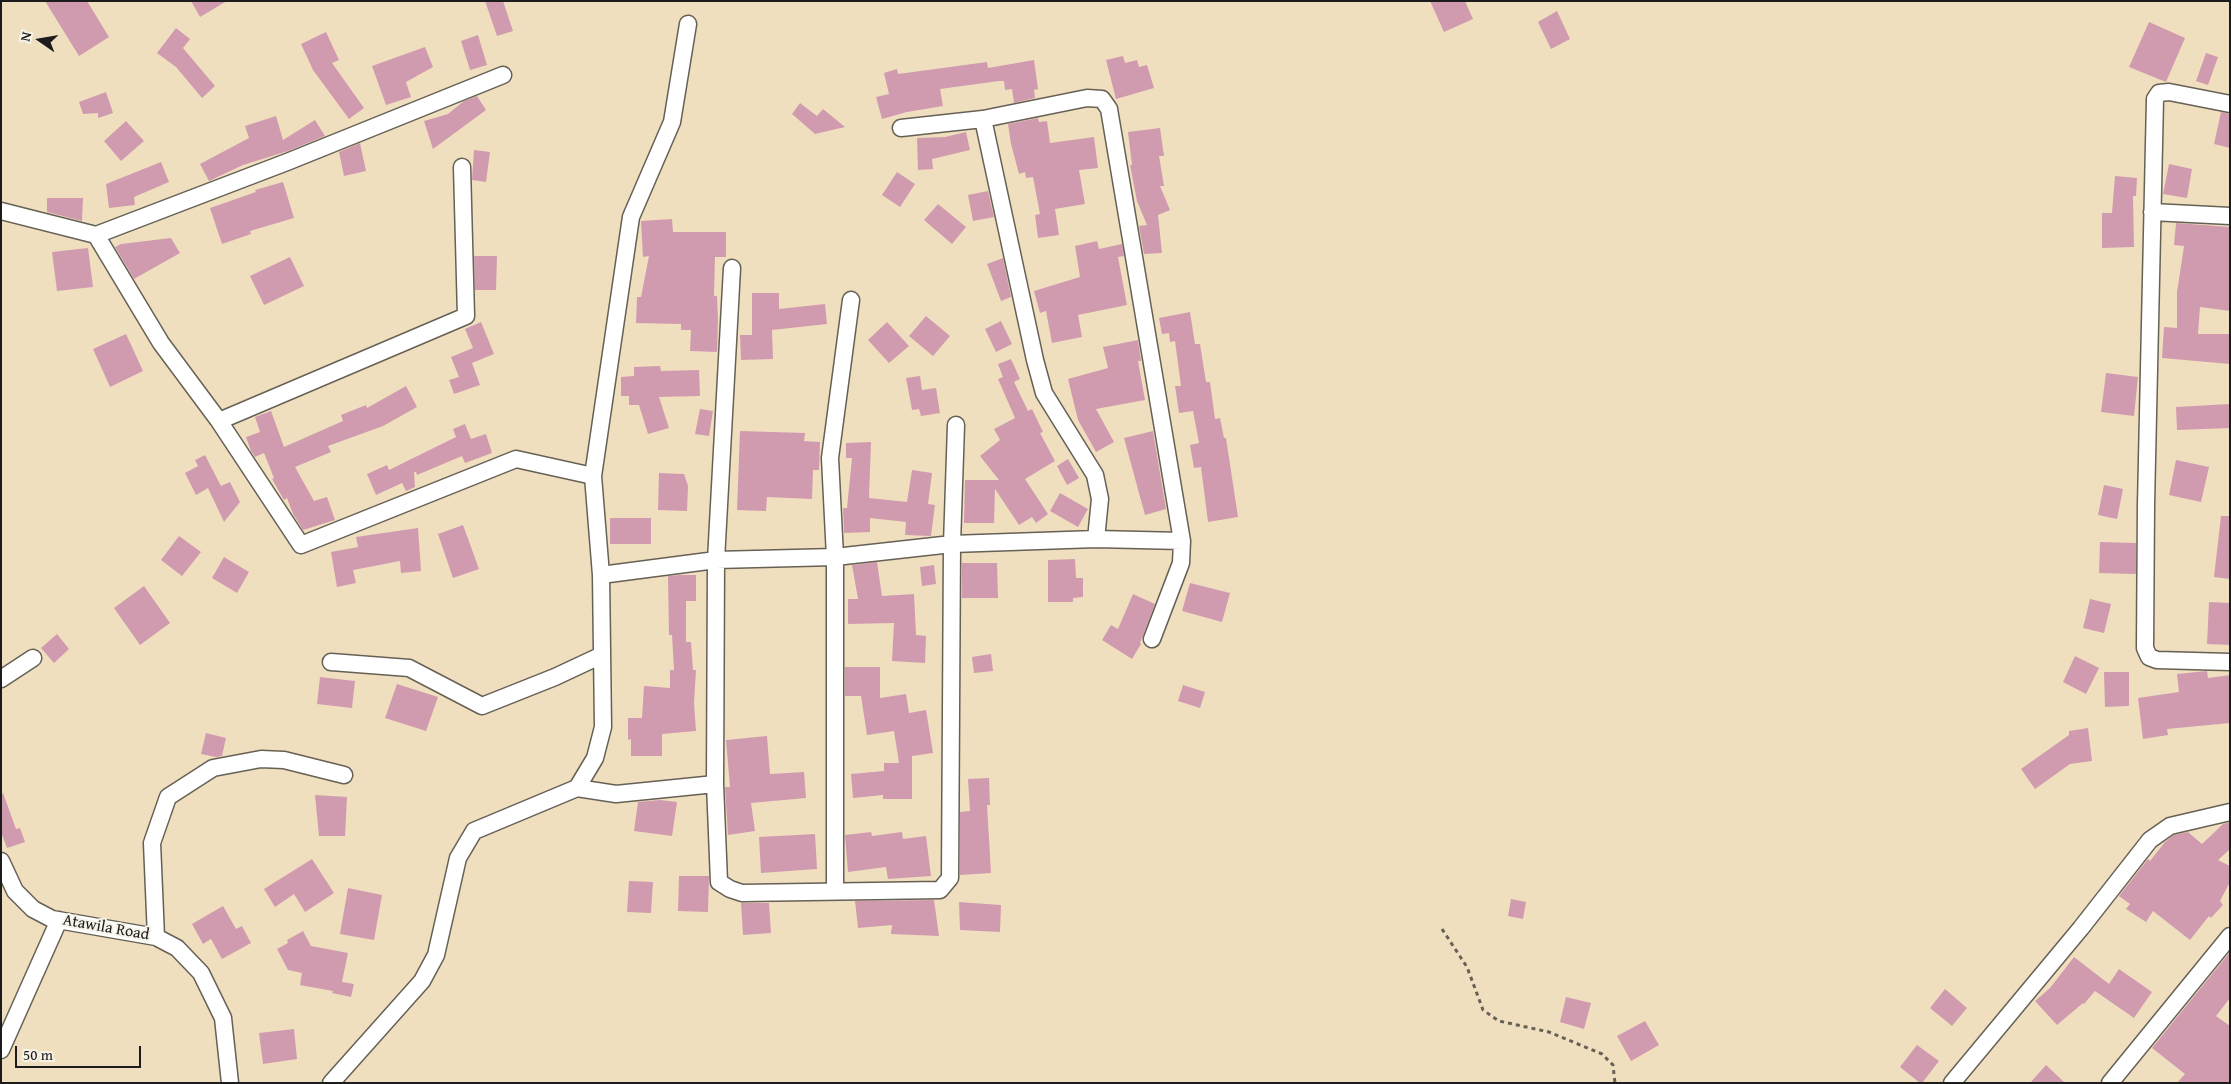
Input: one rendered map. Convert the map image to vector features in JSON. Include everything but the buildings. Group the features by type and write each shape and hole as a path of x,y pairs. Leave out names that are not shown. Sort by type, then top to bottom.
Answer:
{"street":[{"path":"577,788 595,758 603,727 601,575 593,476 631,217 672,122 688,24"},
{"path":"1,211 96,235 504,75"},
{"path":"2230,104 2169,92 2159,93 2155,99 2146,504 2145,648 2149,657 2157,660 2230,662"},
{"path":"901,128 983,119 1087,98 1102,99 1109,109 1182,541 1181,563 1152,639"},
{"path":"983,119 1035,360 1044,393 1095,475 1100,499 1096,539"},
{"path":"219,421 466,316 462,168"},
{"path":"2152,212 2230,216"},
{"path":"96,235 161,343 219,421 301,545 516,458 593,476"},
{"path":"732,268 716,560 715,784 719,882 730,889 742,893 940,890 950,878 952,544 956,425"},
{"path":"835,891 835,557 830,458 851,300"},
{"path":"601,575 716,560 835,557 952,544 1096,539 1182,541"},
{"path":"331,662 409,668 482,706 555,677 602,655"},
{"path":"1,679 33,658"},
{"path":"156,937 152,843 168,797 213,768 261,758 284,760 344,775"},
{"path":"330,1083 422,981 436,955 458,858 474,831 577,788 616,794 715,784"},
{"path":"1952,1083 2081,928 2150,840 2170,826 2230,812"},
{"name":"Atawila Road","path":"1,861 15,890 33,909 52,919 156,937 177,948 201,973 223,1018 230,1083"},
{"path":"1,1050 59,920"},
{"path":"2110,1083 2230,936"}],"path":[{"path":"1442,929 1467,967 1483,1010 1499,1021 1549,1032 1602,1054 1613,1065 1615,1083"}]}
